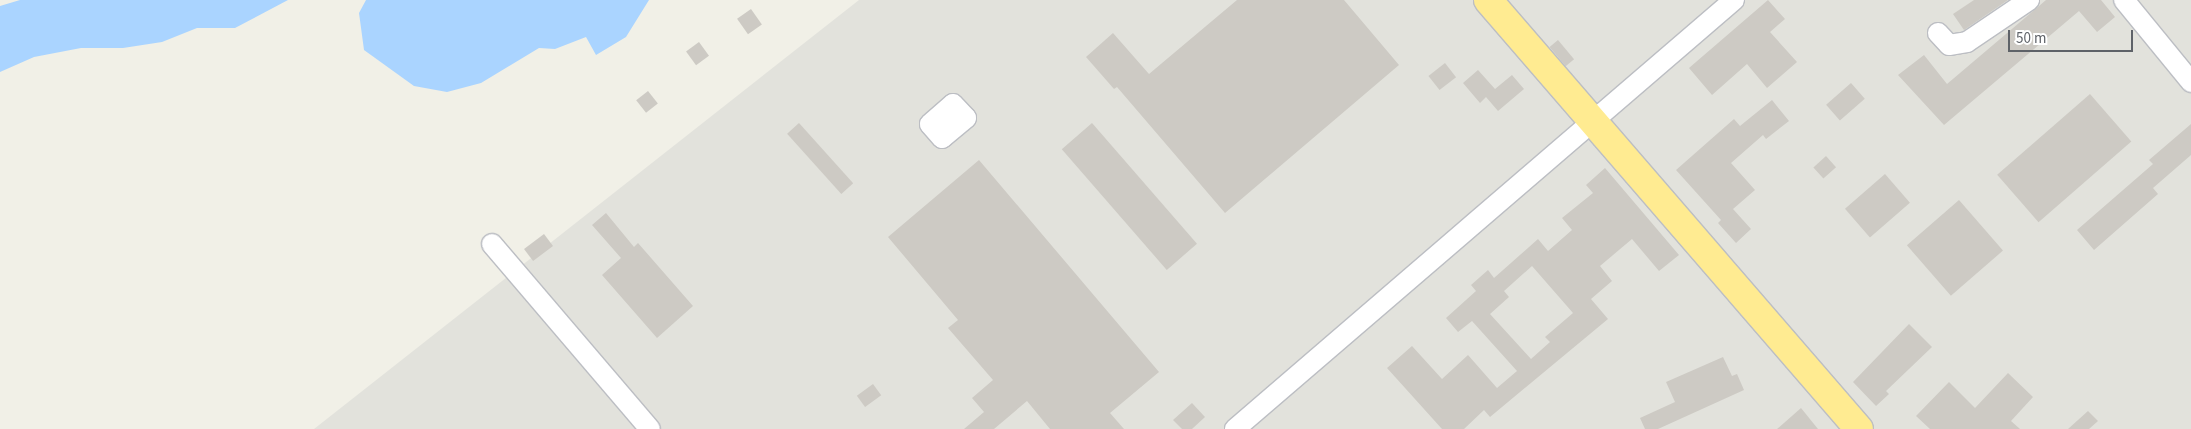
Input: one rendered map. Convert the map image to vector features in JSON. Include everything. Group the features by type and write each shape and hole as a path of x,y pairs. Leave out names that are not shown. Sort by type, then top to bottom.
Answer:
{"highway":[{"path":"1488,0 1859,429"}],"street":[{"path":"1235,429 1734,0"},
{"path":"1938,33 1949,45 1967,42 2029,0"},
{"path":"2124,0 2191,82"},
{"path":"492,244 650,429"}],"shaded area":[{"path":"859,0 2191,0 2191,429 314,429"}],"water":[{"path":"20,0 288,0 235,28 197,28 162,42 123,48 81,48 34,57 0,72 0,6"},
{"path":"366,0 649,0 626,37 596,55 586,37 555,49 539,48 481,83 447,92 414,86 364,50 359,13"}],"building":[{"path":"1237,0 1344,0 1399,65 1225,213 1117,87 1114,89 1086,57 1113,33 1149,74"},
{"path":"1768,0 1785,19 1770,32 1797,62 1767,88 1747,64 1712,95 1689,68"},
{"path":"1974,0 2008,0 1964,30 1953,14"},
{"path":"2046,0 2101,0 2115,17 2097,32 2079,11 1944,125 1898,75 1924,55 1947,84"},
{"path":"751,9 762,25 748,34 737,19"},
{"path":"1558,40 1574,59 1566,66 1550,47"},
{"path":"699,42 709,56 696,65 686,51"},
{"path":"1445,63 1456,77 1440,90 1428,76"},
{"path":"1478,70 1495,89 1512,75 1524,89 1498,111 1486,97 1480,103 1463,83"},
{"path":"1851,83 1865,99 1840,120 1826,105"},
{"path":"648,91 658,104 646,113 636,100"},
{"path":"2090,94 2131,142 2039,222 1997,175"},
{"path":"1772,100 1789,121 1766,139 1763,135 1731,163 1755,190 1733,209 1751,229 1736,243 1718,223 1721,220 1676,170 1734,119 1740,126"},
{"path":"799,123 853,183 841,194 787,134"},
{"path":"1092,123 1197,244 1167,270 1062,149"},
{"path":"2191,124 2191,155 2153,188 2158,194 2094,250 2077,230 2153,164 2149,160"},
{"path":"1826,156 1836,167 1823,179 1813,167"},
{"path":"979,160 1159,372 1110,413 1124,429 1050,429 1027,401 994,429 964,429 984,412 972,398 993,380 948,328 958,320 888,237"},
{"path":"1605,168 1679,255 1659,271 1632,239 1600,266 1612,281 1591,299 1608,319 1490,417 1484,410 1464,429 1442,429 1387,368 1412,346 1442,379 1468,355 1497,388 1517,371 1472,321 1458,332 1446,318 1476,291 1471,285 1488,270 1494,278 1538,239 1548,251 1572,230 1562,218 1593,193 1586,185","holes":["1532,266 1573,313 1545,337 1550,342 1531,359 1490,314 1509,297 1504,291"]},
{"path":"1885,174 1910,203 1870,237 1845,209"},
{"path":"1959,200 2003,251 1951,296 1907,245"},
{"path":"606,213 634,247 638,243 693,306 657,338 602,275 621,258 592,225"},
{"path":"544,234 553,246 533,261 524,249"},
{"path":"1909,324 1932,347 1886,391 1889,394 1876,406 1853,382"},
{"path":"1723,357 1732,376 1737,374 1744,390 1658,429 1645,429 1640,418 1675,402 1666,382"},
{"path":"2008,373 2033,397 2011,421 2020,429 1930,429 1916,416 1949,382 1975,408"},
{"path":"873,384 881,395 865,407 857,396"},
{"path":"1192,403 1205,417 1192,429 1182,429 1173,420"},
{"path":"1801,408 1818,429 1777,429"},
{"path":"2088,411 2098,421 2089,429 2068,429"}]}
